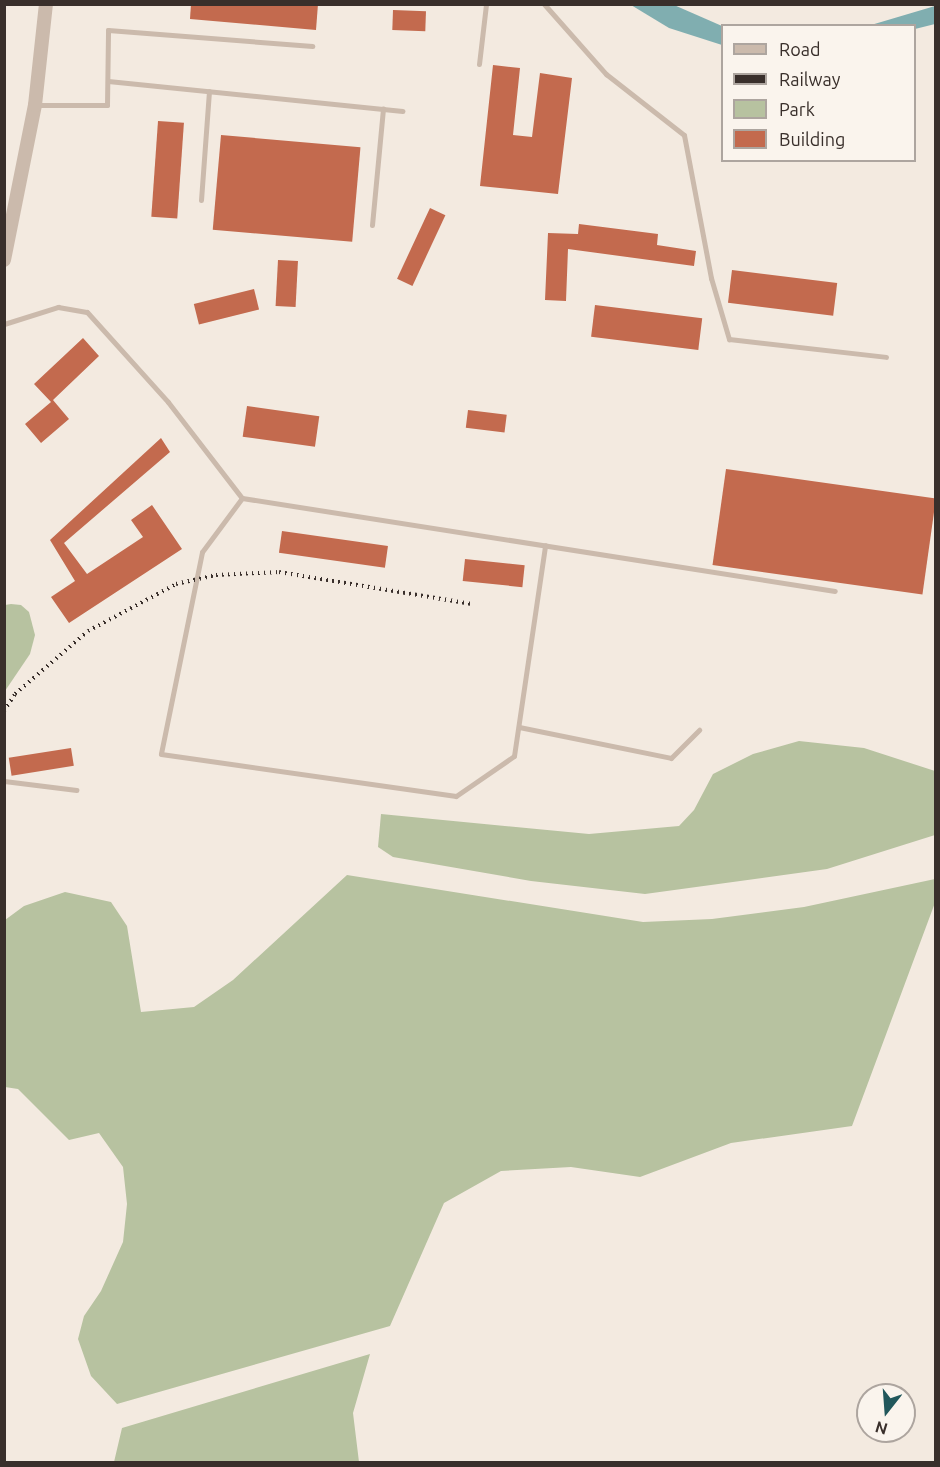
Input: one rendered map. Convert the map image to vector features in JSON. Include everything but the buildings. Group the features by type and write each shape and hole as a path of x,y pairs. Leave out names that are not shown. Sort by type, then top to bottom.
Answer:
{"street":[{"path":"4,260 35,105 46,4"}],"lane":[{"path":"479,64 486,4"},
{"path":"544,4 606,74 684,135 711,278 729,339 886,357"},
{"path":"35,105 107,105 108,30 312,46"},
{"path":"108,81 402,111"},
{"path":"201,200 209,91"},
{"path":"372,225 383,109"},
{"path":"4,324 58,307 87,312 168,402 242,498 835,591"},
{"path":"242,498 202,552 161,754 456,796 514,756 546,545"},
{"path":"519,727 671,758 699,730"},
{"path":"4,781 76,790"}],"green space":[{"path":"5,605 21,605 29,612 35,635 30,654 5,691"},
{"path":"799,741 864,748 935,771 935,835 827,869 645,894 531,881 393,857 378,847 381,814 589,834 679,826 694,810 713,774 753,754"},
{"path":"347,875 643,922 712,919 804,907 935,879 936,900 852,1126 731,1143 640,1177 571,1167 501,1171 444,1203 390,1326 117,1404 91,1376 78,1339 84,1316 101,1291 123,1242 127,1204 123,1167 99,1133 69,1140 18,1089 5,1087 5,920 24,906 65,892 111,902 127,926 141,1012 194,1007 233,980"},
{"path":"370,1354 353,1413 359,1462 114,1462 122,1428"}],"water":[{"path":"631,5 674,5 721,26 721,45 669,28"},
{"path":"935,6 935,24 916,29 916,24 874,24"}],"railway":[{"path":"4,711 15,694 88,631 176,584 216,575 279,572 473,604"}]}
